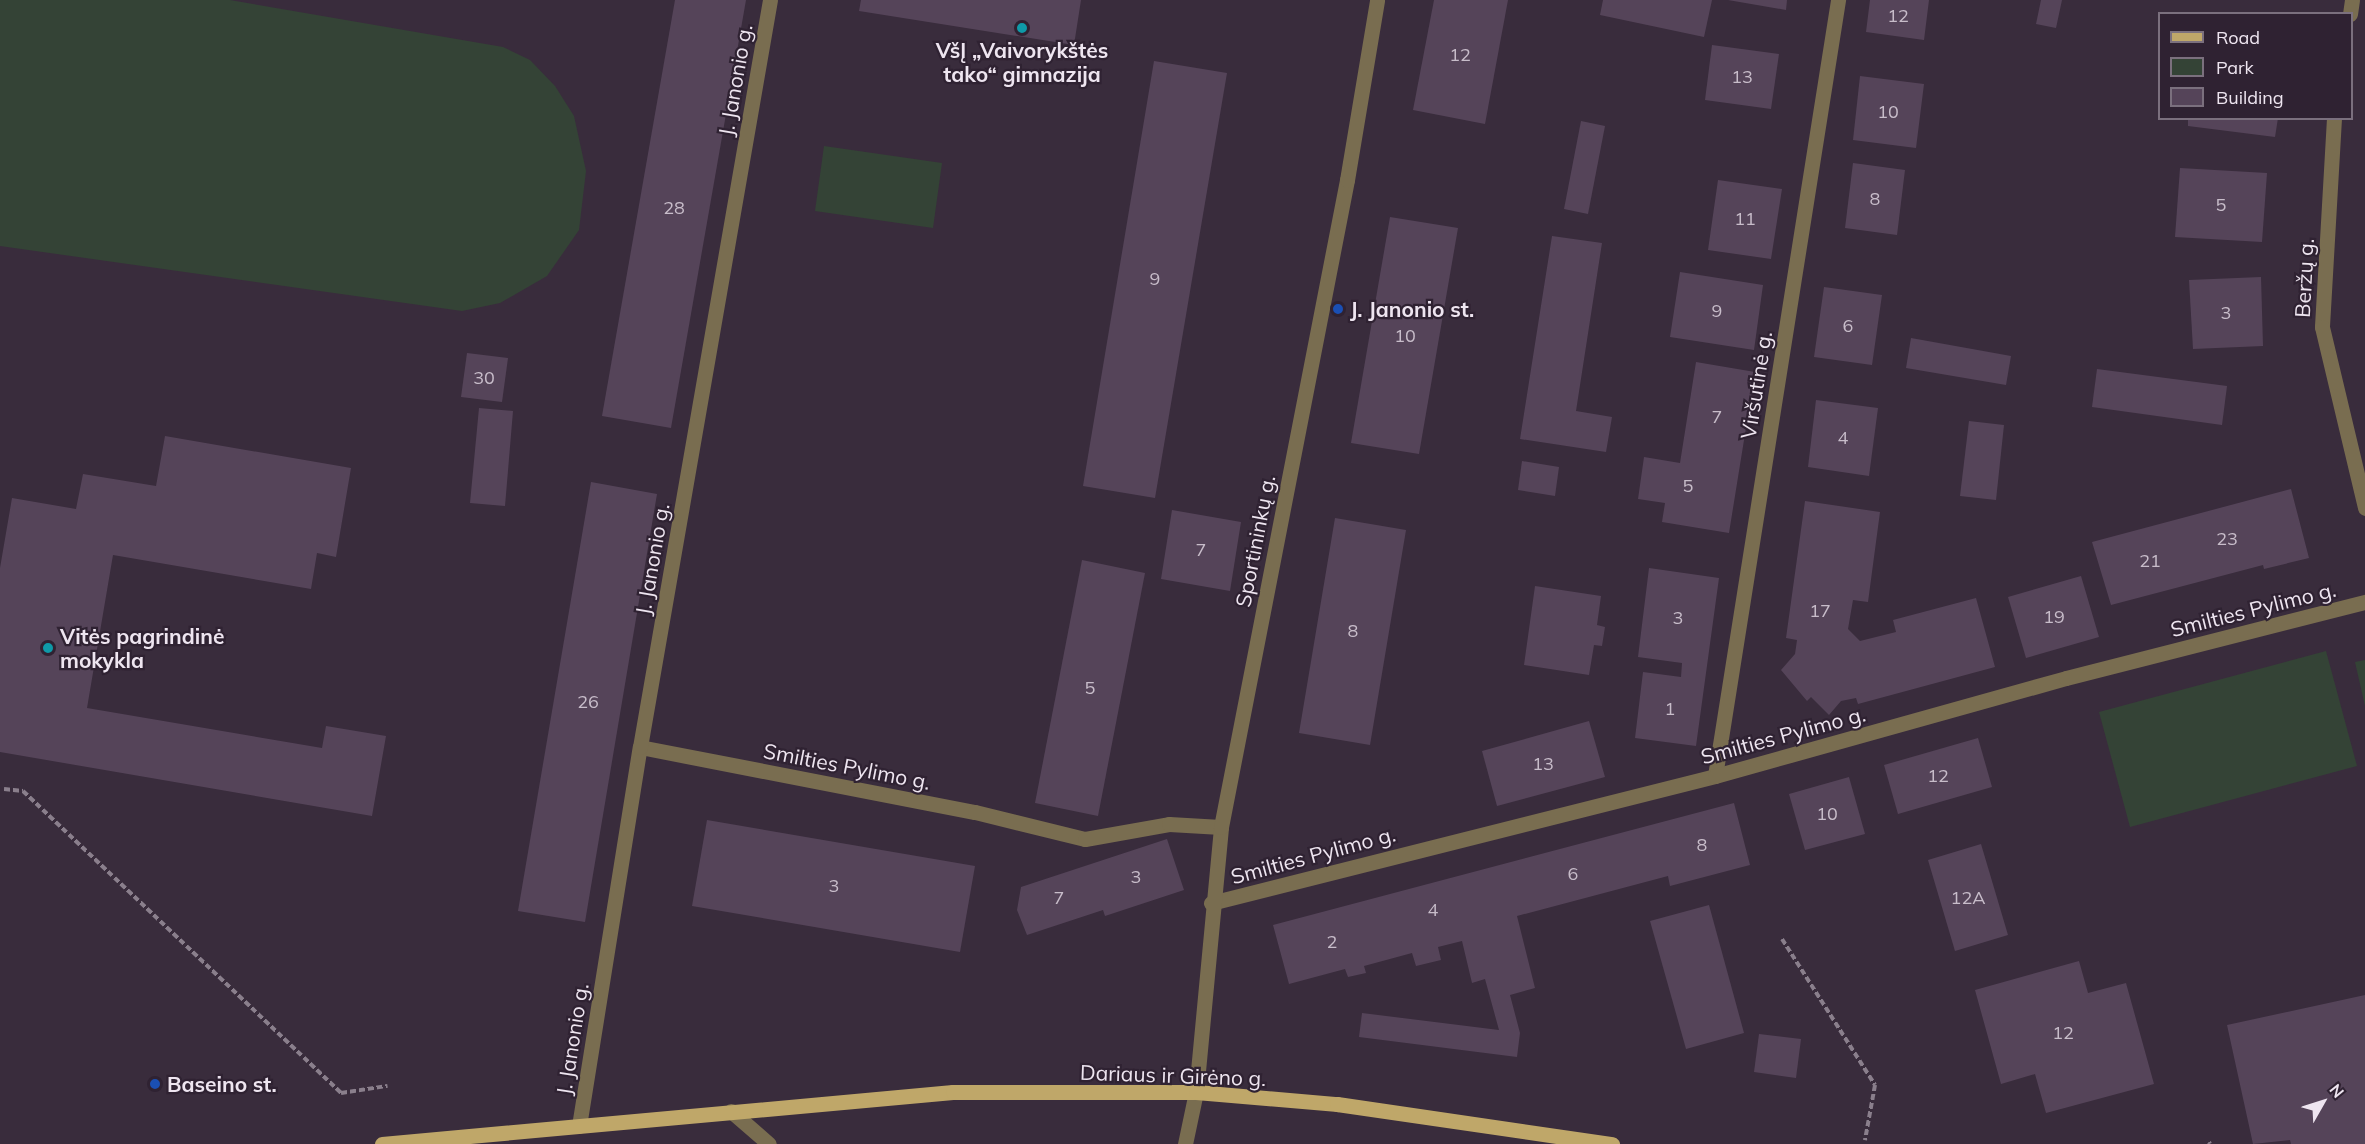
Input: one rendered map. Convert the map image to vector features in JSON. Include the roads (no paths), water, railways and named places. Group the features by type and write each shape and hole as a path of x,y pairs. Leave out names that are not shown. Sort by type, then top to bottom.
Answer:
{"main road":[{"name":"Dariaus ir Girėno g.","path":"730,1111 953,1092 1196,1092 1337,1104 1612,1144"},
{"name":"J. Janonio g.","path":"382,1144 730,1111"}],"street":[{"name":"J. Janonio g.","path":"579,1126 640,747 770,0"},
{"name":"Sportininkų g.","path":"1185,1144 1196,1092 1211,903 1221,827 1347,180 1377,0"},
{"name":"Viršutinė g.","path":"1715,776 1838,0"},
{"name":"Beržų g.","path":"2334,120 2322,327 2365,507"},
{"name":"Smilties Pylimo g.","path":"1211,903 1715,776 2066,678 2365,602"},
{"name":"Smilties Pylimo g.","path":"640,747 975,812 1085,839 1168,824 1221,827"},
{"path":"730,1111 769,1144"}],"place":[{"name":"VšĮ „Vaivorykštės tako“ gimnazija","path":"1022,28"},
{"name":"J. Janonio st.","path":"1338,309"},
{"name":"Vitės pagrindinė mokykla","path":"48,648"},
{"name":"Baseino st.","path":"155,1084"}]}
